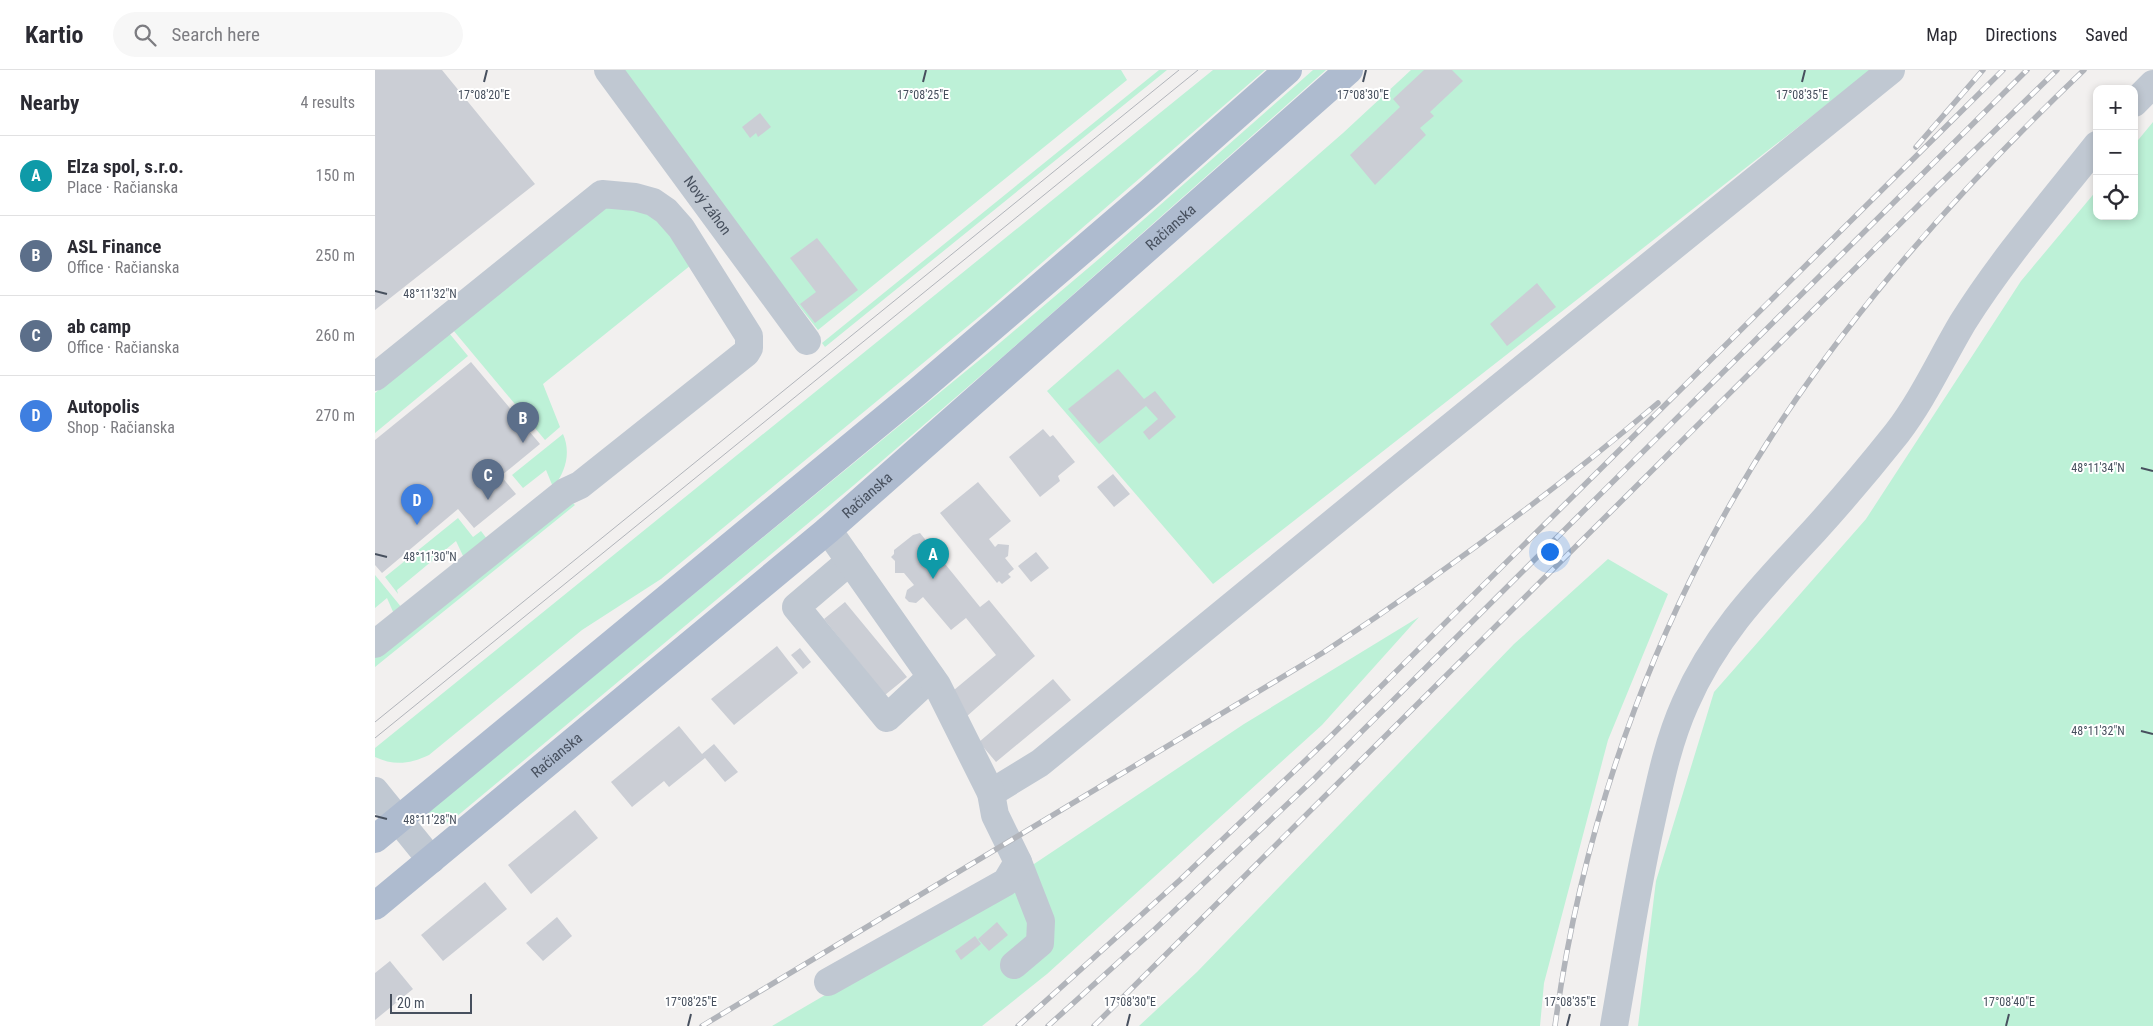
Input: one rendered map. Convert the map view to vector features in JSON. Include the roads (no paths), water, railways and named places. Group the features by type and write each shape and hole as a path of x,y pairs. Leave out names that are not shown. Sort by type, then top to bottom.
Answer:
{"main road":[{"path":"375,839 917,392 1289,70"},
{"name":"Račianska","path":"375,906 828,530 1349,70"}],"street":[{"name":"Nový záhon","path":"608,70 803,336"},
{"path":"991,792 1039,763 1382,482 1891,70"},
{"path":"2138,99 2153,84"},
{"path":"1614,1026 1643,860 1664,763 1685,704 1712,652 1739,613 1864,475 1904,424 1941,365 1963,322 2032,226 2093,150"},
{"path":"375,377 601,194 635,197 653,202 666,211 681,228 749,336 749,348 746,354 579,485 565,492 375,644"},
{"path":"828,530 931,677 991,792 995,816 1018,862 1041,921 1040,943 1014,965"},
{"path":"850,561 796,607 887,718 931,677"},
{"path":"375,791 431,860"},
{"path":"828,982 1006,882 1018,862"}],"tram line":[{"path":"375,722 1179,70"},
{"path":"375,738 1198,70"}],"railway":[{"path":"1916,147 1983,70"},
{"path":"1018,1026 1180,880 1329,738 2003,70"},
{"path":"1048,1026 1153,931 1313,780 2027,70"},
{"path":"1094,1026 1940,184 2057,70"},
{"path":"1555,1026 1568,945 1586,865 1608,786 1635,708 1666,632 1701,558 1741,486 1784,417 1851,324 1887,279 1963,193 2002,151 2084,70"},
{"path":"702,1026 1324,652 1411,593 1537,501 1658,403"}],"place":[{"name":"ASL Finance","path":"523,443"},
{"name":"ab camp","path":"488,500"},
{"name":"Autopolis","path":"417,525"},
{"name":"Elza spol, s.r.o.","path":"933,579"}]}
